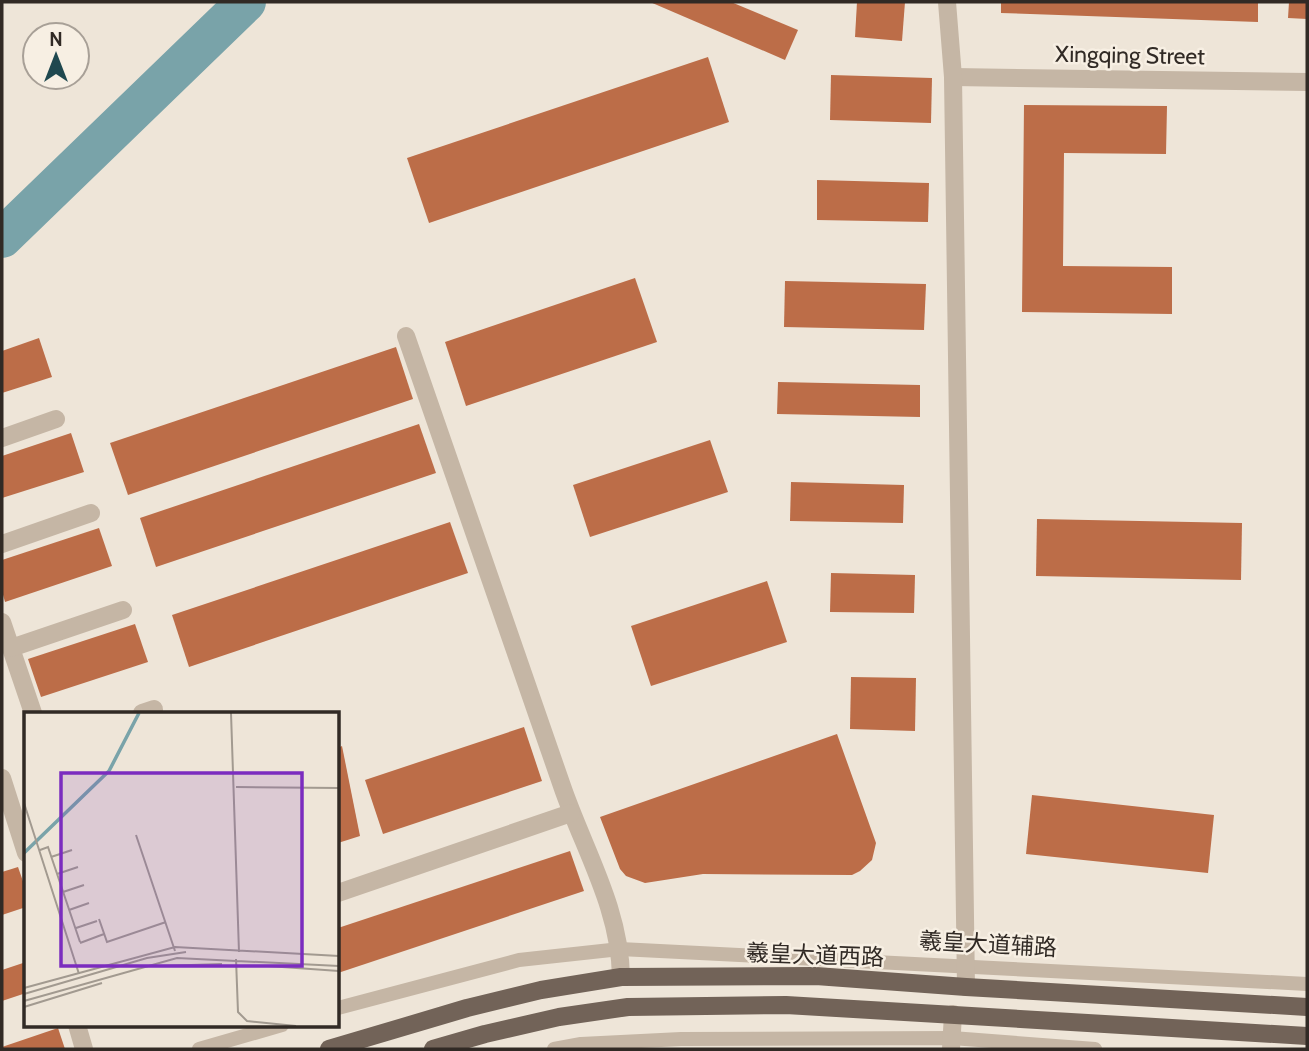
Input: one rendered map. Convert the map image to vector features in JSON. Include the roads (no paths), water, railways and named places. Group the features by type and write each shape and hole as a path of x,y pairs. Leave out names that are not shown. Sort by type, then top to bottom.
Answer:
{"main road":[{"name":"羲皇大道西路","path":"329,1049 467,1008 541,990 621,977 816,976 1307,1007"},
{"path":"433,1049 547,1020 628,1007 786,1005 1307,1036"}],"street":[{"path":"947,2 953,77 966,987"},
{"name":"Xingqing Street","path":"953,77 1307,82"},
{"path":"406,336 571,813 612,911 620,949 621,977"},
{"path":"2,438 56,419"},
{"path":"2,544 91,513"},
{"path":"11,648 123,610"},
{"path":"2,622 33,712"},
{"path":"2,778 24,847"},
{"path":"340,892 571,813"},
{"path":"951,1044 953,1014"},
{"path":"77,1026 84,1049"}],"lane":[{"name":"羲皇大道辅路","path":"340,1007 519,960 620,949 1307,984"},
{"path":"199,1049 279,1026"},
{"path":"554,1049 581,1044 681,1039 1095,1049"}],"waterway":[{"path":"2,238 246,2"}]}
